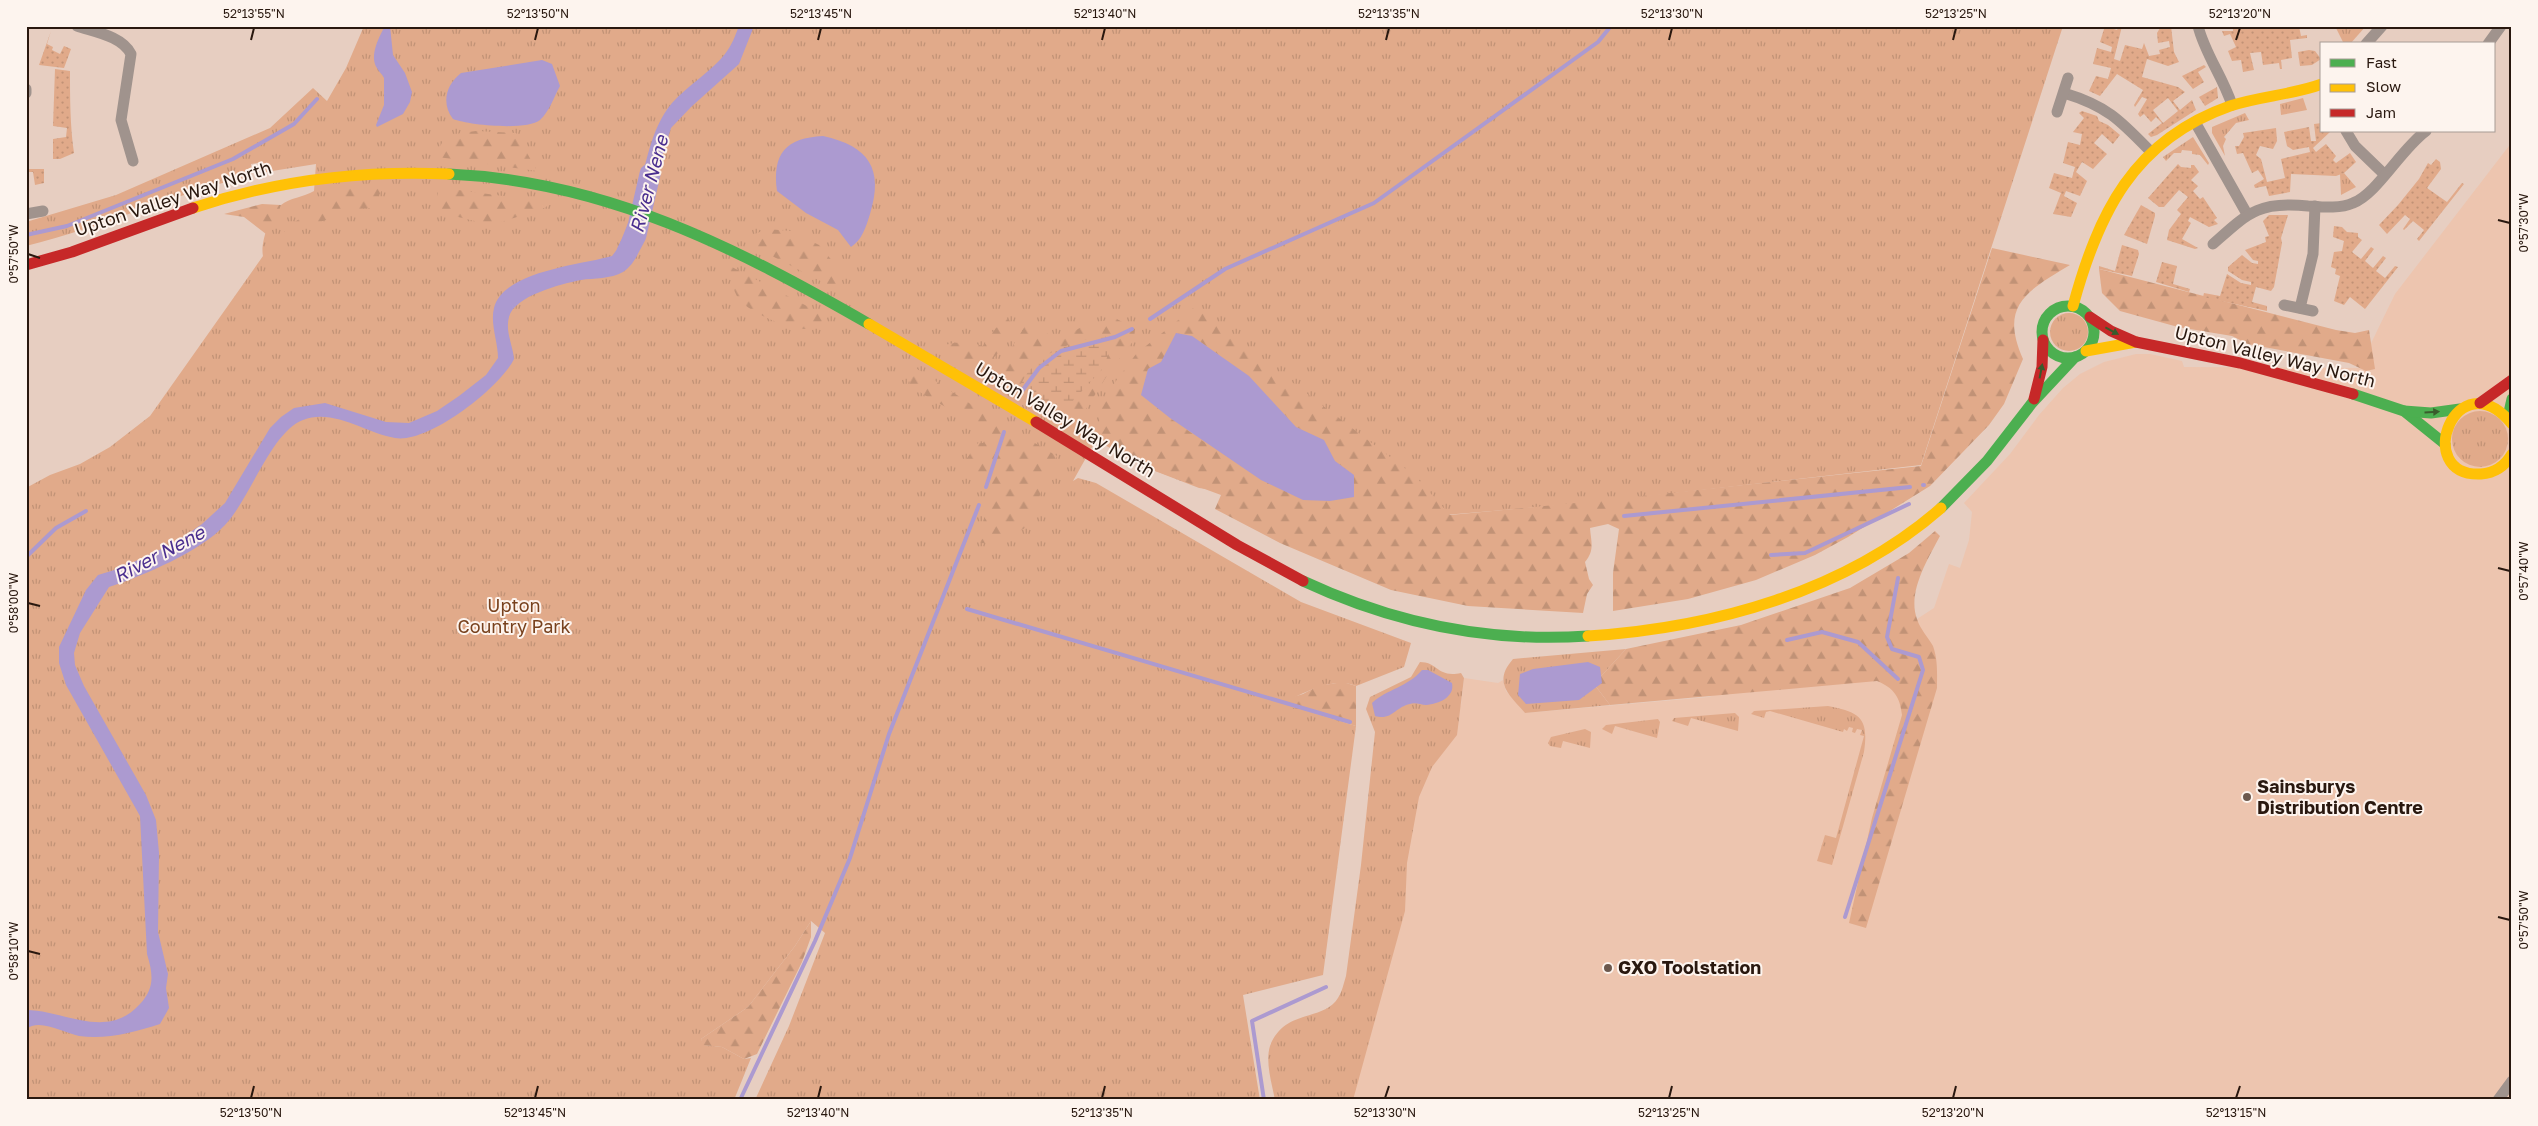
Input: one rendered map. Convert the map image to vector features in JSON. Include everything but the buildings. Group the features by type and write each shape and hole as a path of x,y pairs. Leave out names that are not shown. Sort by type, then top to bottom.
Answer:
{"street":[{"path":"77,26 120,41 128,47 131,54 120,120 134,161"},
{"path":"2198,26 2201,38 2225,84 2232,105"},
{"path":"2368,42 2382,26"},
{"path":"2489,42 2501,26"},
{"path":"2057,112 2068,78"},
{"path":"2073,306 2096,230 2122,186 2150,152 2196,122 2232,105 2320,85"},
{"path":"2064,93 2104,108 2122,121 2150,152"},
{"path":"2196,122 2247,214"},
{"path":"2347,132 2355,146 2384,174"},
{"path":"2213,244 2247,214 2268,207 2290,204 2344,206 2355,203 2370,192 2411,143 2425,132"},
{"name":"Upton Valley Way North","path":"26,264 74,250 218,199 287,181 324,175 437,174 537,186 626,206 694,232 824,297 1269,564 1314,585 1387,614 1479,634 1543,639 1645,632 1747,610 1793,595 1854,567 1911,532 1961,490 2008,437 2034,402 2075,357"},
{"path":"2300,308 2313,254 2315,206"},
{"path":"26,214 43,212"},
{"path":"2284,305 2313,311"},
{"path":"2060,306 2073,306 2085,311 2090,317 2094,338 2086,351 2075,357 2062,358 2054,355 2043,340 2042,324 2047,316 2060,306"},
{"name":"Upton Valley Way North","path":"2090,317 2111,331 2136,342 2240,363 2332,387 2404,411 2432,413 2460,409 2480,403 2512,380"},
{"name":"Upton Valley Way North","path":"2034,402 2042,367 2043,340"},
{"name":"Upton Valley Way North","path":"2086,351 2136,342"},
{"path":"2510,421 2512,399"},
{"path":"2480,403 2496,407 2510,421"},
{"path":"2460,409 2446,427 2446,450 2455,465 2468,473 2485,474 2497,470 2512,469"},
{"name":"Upton Valley Way North","path":"2404,411 2445,444"},
{"path":"2497,470 2504,465 2512,454"},
{"path":"2498,1100 2512,1081"}],"shaded area":[{"path":"2512,142 2512,1100 1325,1100 1399,775 1461,705 1464,678 1498,683 1503,680 1506,691 1525,713 1709,697 1917,619 1934,608 1949,564 1960,568 1969,540 1972,512 1964,503 2010,454 2039,415 2063,388 2080,374 2104,362 2136,354 2150,354 2182,361 2184,367 2359,368 2395,294"}],"green space":[{"name":"Upton Country Park","path":"364,26 2063,26 1921,465 1588,503 1408,518 1199,488 1142,466 1096,440 1073,481 1078,478 1096,483 1301,602 1411,643 1404,667 1356,686 1348,683 1338,683 1318,687 1283,704 1356,726 1323,975 1243,995 1260,1100 755,1100 789,1026 825,933 811,921 795,946 748,1007 701,1039 704,1045 722,1047 744,1059 751,1058 734,1100 26,1100 26,488 50,475 80,464 110,447 150,416 263,256 263,244 267,229 277,209 288,201 314,191 316,164 266,172 263,162 251,164 252,175 195,191 83,230 26,246 26,222 116,195 270,128 313,88 327,101 346,68"},
{"path":"2105,26 2117,30 2119,26 2122,26 2114,59 2120,61 2125,45 2142,49 2144,43 2149,56 2160,54 2159,50 2170,47 2169,41 2158,43 2157,33 2160,28 2171,26 2174,52 2179,62 2168,66 2147,59 2142,77 2178,87 2185,92 2173,101 2180,110 2192,100 2196,110 2151,137 2148,134 2162,123 2156,117 2151,122 2144,114 2140,117 2138,114 2147,99 2142,97 2135,107 2134,105 2143,90 2117,74 2100,96 2089,91 2096,76 2108,79 2111,68 2093,64 2097,48 2111,52 2112,47 2100,42","holes":["2168,98 2178,111 2163,123 2153,110"]},
{"path":"2233,26 2299,26 2301,36 2307,35 2307,38 2290,40 2292,58 2281,60 2282,69 2280,69 2279,63 2263,65 2261,52 2250,53 2254,70 2243,72 2241,60 2232,61 2228,51 2236,47 2230,34 2224,36 2222,31 2233,31"},
{"path":"2335,26 2366,26 2352,42 2343,42"},
{"path":"51,31 47,44 53,47 52,50 60,54 64,46 71,49 64,68 39,65"},
{"path":"2315,51 2320,60 2312,65 2300,66 2298,52"},
{"path":"2204,65 2206,67 2198,72 2204,82 2193,89 2182,76"},
{"path":"55,69 70,71 74,153 60,159 53,159 53,139 66,137 67,128 53,126"},
{"path":"2217,87 2218,98 2205,106 2199,97"},
{"path":"2303,98 2307,110 2281,115 2280,104"},
{"path":"2082,111 2097,116 2099,121 2108,125 2120,135 2113,144 2102,134 2094,143 2107,154 2093,169 2082,162 2076,172 2087,181 2080,196 2066,191 2064,196 2077,203 2071,217 2053,214 2061,193 2049,188 2054,173 2072,178 2075,167 2063,163 2068,142 2080,145 2082,134 2073,132 2084,118 2079,113"},
{"path":"2245,113 2249,120 2236,123 2224,137 2226,139 2223,146 2225,156 2212,133 2212,127"},
{"path":"2320,123 2320,132 2330,132 2313,148 2316,152 2326,144 2336,156 2333,160 2336,163 2350,153 2356,162 2344,173 2336,176 2291,174 2290,192 2269,196 2266,186 2255,188 2254,185 2264,179 2258,170 2252,173 2243,153 2237,154 2235,146 2239,146 2244,137 2243,133 2276,128 2277,141 2273,149 2260,146 2256,155 2261,159 2267,182 2285,178 2281,159 2310,152 2309,147 2293,150 2287,146 2284,132 2309,127 2311,141 2316,141 2314,124"},
{"path":"476,131 516,133 537,171 438,157 439,149 445,139 455,134"},
{"path":"2193,137 2209,163 2208,165 2200,155 2192,154 2192,151 2182,150 2181,153 2174,153 2166,161 2163,157"},
{"path":"2436,159 2440,162 2441,169 2427,188 2447,202 2462,183 2464,184 2419,241 2417,239 2424,230 2413,221 2404,230 2410,219 2405,215 2387,234 2379,225 2419,179 2428,163 2431,165"},
{"path":"2178,164 2181,167 2191,168 2191,165 2194,165 2199,172 2191,180 2198,186 2193,191 2200,199 2203,197 2217,218 2214,220 2218,224 2209,227 2190,217 2188,221 2191,223 2182,239 2198,248 2195,249 2167,240 2169,230 2181,214 2177,210 2188,197 2179,190 2164,207 2159,207 2148,198"},
{"path":"26,169 44,169 44,183 35,185 33,172 27,172 26,185"},
{"path":"2344,173 2356,187 2341,195 2340,174"},
{"path":"373,183 384,185 373,208 343,210 326,220 284,232 297,221 327,203 335,188"},
{"path":"437,187 553,203 540,210 491,225 446,214 439,205"},
{"path":"262,204 281,205 266,234 244,217 224,214"},
{"path":"2141,205 2155,213 2147,244 2124,235"},
{"path":"2269,215 2288,215 2281,238 2282,243 2274,287 2271,291 2256,287 2252,302 2267,306 2267,311 2203,297 2204,293 2220,296 2227,274 2241,283 2251,285 2251,282 2242,280 2228,271 2228,267 2242,255 2252,263 2258,264 2258,261 2253,260 2245,250 2266,242 2265,237 2269,236 2263,221"},
{"path":"2334,226 2342,227 2347,232 2358,233 2358,237 2362,240 2352,252 2361,259 2371,247 2374,249 2365,261 2373,268 2383,256 2386,258 2376,271 2385,278 2395,266 2398,267 2365,309 2350,297 2344,305 2334,301 2340,276 2335,274 2336,269 2331,267 2334,252 2342,251 2344,241 2333,237"},
{"path":"767,229 791,231 819,245 839,269 842,292 741,240"},
{"path":"2122,245 2138,250 2139,254 2132,276 2099,269 2099,266 2115,271"},
{"path":"1992,248 2070,265 2041,283 2021,302 2016,312 2014,325 2016,341 2023,359 2004,404 1989,425 1930,486 1848,537 1815,555 1756,580 1688,599 1613,611 1613,573 1619,529 1608,524 1590,528 1591,550 1585,562 1589,579 1593,585 1587,594 1583,613 1468,606 1391,590 1280,543 1215,509 1221,495 1142,466 1096,439 1100,429 1099,410 1116,381 1136,354 1197,305 1217,325 1415,476 1450,515 1921,466","holes":["1176,333 1192,336 1249,376 1296,427 1324,440 1335,461 1354,475 1303,500 1219,452 1141,395 1148,369 1161,363"]},
{"path":"2162,262 2177,266 2173,284 2190,289 2189,292 2156,282"},
{"path":"730,266 828,317 814,327 805,329 773,321 752,310 739,299 732,283"},
{"path":"2099,269 2336,330 2355,333 2369,330 2375,369 2366,371 2349,363 2248,344 2232,336 2178,327 2120,311 2102,293"},
{"path":"2069,313 2083,318 2088,332 2083,346 2069,351 2055,346 2050,332 2055,318"},
{"path":"1115,318 1135,329 1134,340 1110,371 1074,428 992,379 1027,323 1041,325 1049,336 1066,336 1083,326","holes":["1104,334 1104,367 1089,386 1071,403 1084,340"]},
{"path":"1007,319 1014,324 998,353 980,372 937,348 960,343 983,346 996,328"},
{"path":"1104,334 1111,345 1104,367 1071,403 1053,405 1037,400 1021,384 1036,363 1046,356 1068,345"},
{"path":"911,365 992,418 1057,456 1026,527 1016,534 1005,540 981,543 979,539 989,494 984,481 964,467 965,461 978,443 983,443 986,438 970,422 929,398 910,384 908,377"},
{"path":"2480,411 2491,413 2500,419 2506,428 2508,439 2506,450 2500,459 2491,465 2480,467 2469,465 2460,459 2454,450 2452,439 2454,428 2460,419 2469,413"},
{"path":"1935,531 1940,536 1920,576 1915,598 1915,609 1918,623 1935,651 1937,688 1866,928 1849,923 1872,818 1902,715 1898,698 1892,690 1877,681 1610,705 1594,684 1626,649 1741,625 1850,588 1909,553"},
{"path":"1626,649 1594,684 1610,705 1525,713 1505,688 1504,674 1513,659"},
{"path":"1420,662 1431,664 1442,672 1461,673 1464,678 1457,735 1432,767 1419,797 1407,863 1405,911 1353,1100 1275,1100 1268,1059 1270,1046 1276,1035 1291,1022 1317,1013 1333,1004 1340,995 1346,976 1361,865 1375,732 1366,709 1370,697 1411,677"},
{"path":"1343,682 1356,686 1356,726 1283,705 1286,699 1303,694 1318,686"},
{"path":"1828,706 1855,714 1863,724 1865,731 1864,752 1832,865 1817,861 1825,835 1836,838 1864,736 1860,735 1862,730 1857,729 1855,733 1852,732 1853,728 1849,727 1847,731 1844,729 1843,732 1770,711 1766,712 1764,718 1751,714 1754,711"},
{"path":"1735,713 1739,717 1738,731 1691,718 1688,726 1672,721 1674,718"},
{"path":"1658,719 1660,722 1657,738 1615,726 1612,734 1602,729 1606,725"},
{"path":"1585,729 1591,732 1590,748 1563,741 1561,748 1550,746 1548,743 1551,737"},
{"path":"811,921 811,937 802,962 757,1054 744,1059 722,1047 703,1045 701,1039 748,1007 795,946"}],"water":[{"path":"385,26 390,26 393,55 405,73 412,92 410,102 403,114 377,127 376,125 384,105 384,78 375,63 374,52"},
{"path":"739,26 754,26 739,64 691,107 671,128 650,204 636,199 658,124 672,103 725,54"},
{"path":"542,60 552,64 560,86 549,109 540,120 523,125 484,125 453,119 449,113 446,101 447,95 452,83 461,73"},
{"path":"823,136 839,140 862,153 869,162 873,172 875,184 874,198 870,214 861,237 851,247 838,230 806,213 777,191 777,167 784,150 799,140"},
{"path":"628,223 643,228 638,253 628,268 613,276 581,280 551,288 539,292 520,303 513,310 508,322 514,359 494,384 462,412 426,432 409,438 384,436 338,419 327,417 303,420 291,427 281,438 234,514 215,535 171,562 109,587 80,633 74,653 75,665 84,686 146,795 156,820 159,853 158,932 168,974 166,988 169,1008 160,1024 110,1036 79,1036 52,1027 38,1025 26,1029 26,1010 40,1011 85,1021 114,1021 127,1015 140,1004 148,992 151,980 151,968 147,954 140,816 66,685 59,663 59,647 86,590 98,575 121,568 176,542 202,524 225,503 270,428 294,408 325,403 386,422 409,423 437,411 486,375 498,358 493,314 500,296 512,286 527,278 563,267 612,256 618,248"},
{"path":"1176,333 1192,336 1249,376 1296,427 1324,440 1335,461 1354,475 1354,497 1330,501 1303,500 1261,480 1170,418 1141,395 1148,369 1161,362"},
{"path":"1588,662 1600,667 1602,683 1579,700 1526,704 1518,695 1520,674 1533,669"},
{"path":"1422,670 1428,670 1452,683 1449,696 1436,703 1426,705 1412,703 1386,717 1375,716 1372,703 1384,694 1404,684"}],"waterway":[{"path":"1150,319 1225,269 1374,203 1598,42 1611,26"},
{"path":"26,235 67,226 233,159 294,124 317,99"},
{"name":"River Nene","path":"627,252 636,235 650,174"},
{"path":"1022,391 1039,368 1061,351 1115,337 1132,329"},
{"path":"986,487 1004,432"},
{"path":"1624,516 1910,487"},
{"path":"1771,555 1805,553 1909,504"},
{"path":"740,1100 815,941 850,858 889,734 979,505"},
{"path":"26,557 56,528 86,511"},
{"path":"1845,917 1923,670 1919,657 1892,649 1887,637 1898,578"},
{"path":"967,609 1350,722"},
{"path":"1787,640 1822,632 1858,642 1898,679"},
{"path":"1264,1100 1252,1021 1326,987"}],"traffic: fast":[{"path":"449,174 507,179 562,190 616,204 668,223 770,269 869,324"},
{"path":"2063,306 2073,306 2087,313 2094,327 2094,332 2094,337 2087,351 2073,358 2063,358 2053,354 2046,347 2042,337 2042,327 2046,317 2053,310 2063,306"},
{"path":"1941,508 1987,461 2032,403 2075,357"},
{"path":"2353,394 2404,411 2445,444"},
{"path":"2508,417 2512,399"},
{"path":"2404,411 2431,413 2460,409"},
{"path":"1303,581 1371,608 1406,619 1442,627 1514,636 1588,636"}],"traffic: slow":[{"path":"2073,306 2094,241 2108,211 2124,184 2144,160 2168,139 2196,121 2230,106 2320,85"},
{"path":"193,208 256,190 320,179 384,174 449,174"},
{"path":"869,324 1036,422"},
{"path":"2086,351 2136,342"},
{"path":"2512,424 2492,407 2474,404 2459,411 2449,425 2445,442 2448,458 2460,470 2481,474 2499,468 2512,454"},
{"path":"1588,636 1635,632 1682,624 1729,614 1775,600 1820,583 1863,562 1903,537 1941,508"}],"traffic: jam":[{"path":"26,265 72,252 193,208"},
{"path":"2090,317 2111,331 2136,342 2240,363 2353,394"},
{"path":"2034,399 2042,367 2043,340"},
{"path":"2480,403 2512,380"},
{"path":"1036,422 1237,545 1303,581"}],"place":[{"name":"Sainsburys Distribution Centre","path":"2247,797"},
{"name":"GXO Toolstation","path":"1608,968"}]}
